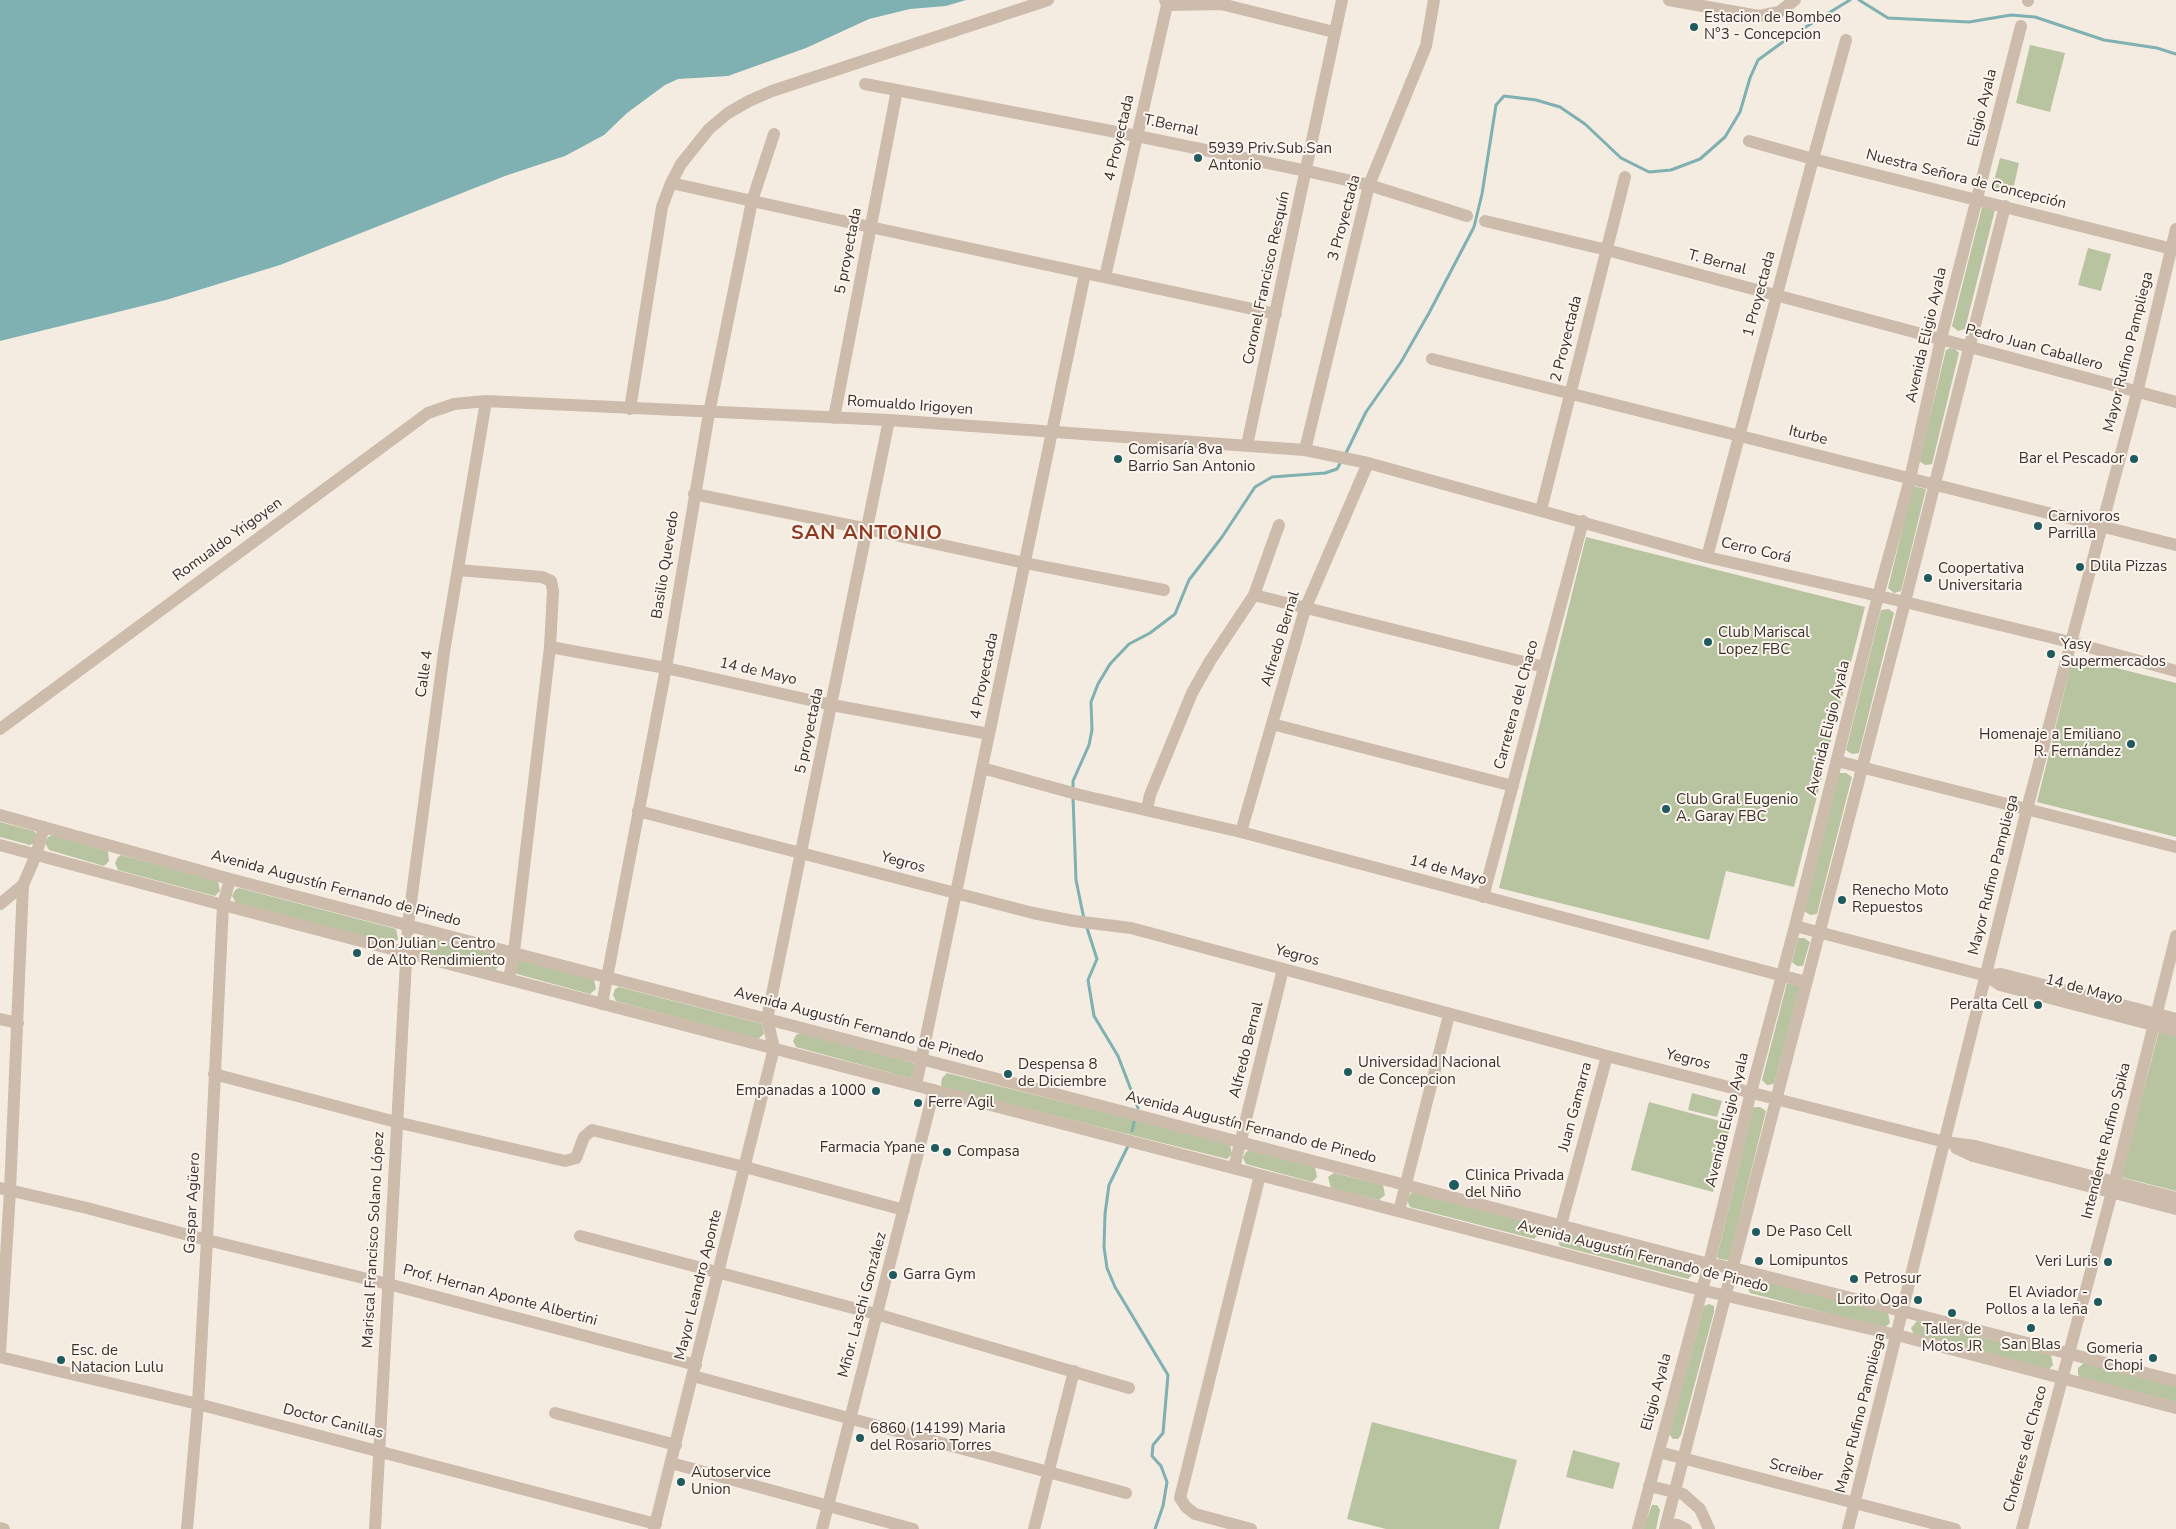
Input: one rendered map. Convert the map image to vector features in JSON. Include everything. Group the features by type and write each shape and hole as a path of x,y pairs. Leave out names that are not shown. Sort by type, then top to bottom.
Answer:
{"street":[{"path":"630,409 656,232 662,207 671,183 694,146 709,129 748,101 772,91 1048,0"},
{"name":"Coronel Francisco Resquín","path":"1247,445 1342,0"},
{"name":"3 Proyectada","path":"1305,450 1368,185 1426,46 1434,0"},
{"path":"1669,0 1759,16 1779,12 1795,0"},
{"path":"1166,3 1221,4 1334,32"},
{"name":"4 Proyectada","path":"1105,277 1166,3"},
{"name":"Eligio Ayala","path":"1977,199 2021,26"},
{"name":"1 Proyectada","path":"1707,557 1846,40"},
{"name":"T.Bernal","path":"865,84 1137,136 1307,171 1368,185 1467,216"},
{"name":"5 proyectada","path":"834,418 897,90"},
{"name":"Basilio Quevedo","path":"602,1004 666,668 709,412 752,201 774,134"},
{"name":"Nuestra Señora de Concepción","path":"1749,141 1813,159 2174,250"},
{"name":"2 Proyectada","path":"1541,510 1625,177"},
{"path":"671,183 870,228 1276,314"},
{"name":"Avenida Eligio Ayala","path":"1709,1264 1878,596 1910,479 1941,339 1977,199"},
{"path":"1686,1529 1678,1525 1666,1526 1905,602 2004,206"},
{"name":"T. Bernal","path":"1485,221 1607,250 1941,339"},
{"name":"Mayor Rufino Pampliega","path":"1848,1529 1987,976 2026,809 2174,250 2176,229"},
{"name":"4 Proyectada","path":"916,1085 1085,273"},
{"name":"Pedro Juan Caballero","path":"1941,339 2176,402"},
{"name":"Iturbe","path":"1432,359 2176,545"},
{"name":"Romualdo Irigoyen","path":"486,401 889,420 1247,445 1305,450 1330,455"},
{"name":"Calle 4","path":"406,953 408,925 444,652 486,401"},
{"name":"Romualdo Yrigoyen","path":"0,729 428,413 454,404 486,401"},
{"name":"5 proyectada","path":"774,1048 767,1019 889,420"},
{"name":"Cerro Corá","path":"1330,455 1353,459 1584,521 1707,557 2070,642 2176,671"},
{"name":"Alfredo Bernal","path":"1241,832 1305,609 1368,463"},
{"path":"694,494 1164,590"},
{"name":"Carretera del Chaco","path":"1483,897 1584,521"},
{"path":"1147,809 1150,795 1192,693 1210,661 1254,595 1279,525"},
{"path":"458,570 542,577 551,581 553,591 550,647 514,952 509,979"},
{"path":"1254,595 1544,667"},
{"name":"14 de Mayo","path":"550,647 666,668 832,705 989,734"},
{"path":"1272,724 1513,786"},
{"path":"1837,761 2176,847"},
{"name":"14 de Mayo","path":"982,768 1080,795 1241,832 1782,974 1806,982"},
{"name":"Yegros","path":"638,811 1033,913 1132,928 1449,1015 1776,1100 1945,1142 1975,1146 2176,1209"},
{"name":"Avenida Augustín Fernando de Pinedo","path":"0,815 230,879 767,1019 1709,1264 1733,1268 2176,1381"},
{"path":"0,1355 5,1190 18,1023 23,885 36,855 44,827"},
{"name":"Avenida Augustín Fernando de Pinedo","path":"0,845 222,905 1701,1290 1897,1335 2176,1408"},
{"name":"Gaspar Agüero","path":"187,1529 198,1404 208,1240 222,905 230,879"},
{"path":"0,904 23,885"},
{"name":"14 de Mayo","path":"1795,926 1987,976 2000,985 2154,1019 2176,1019"},
{"name":"Intendente Rufino Spika","path":"2061,1378 2113,1188 2176,936"},
{"name":"Mariscal Francisco Solano López","path":"375,1529 406,953"},
{"name":"Alfredo Bernal","path":"1234,1168 1283,969"},
{"path":"1399,1211 1449,1015"},
{"path":"0,1018 18,1023"},
{"name":"14 de Mayo","path":"2154,1019 2176,1031"},
{"name":"Mayor Leandro Aponte","path":"655,1527 774,1048"},
{"name":"Juan Gamarra","path":"1562,1225 1606,1056"},
{"path":"214,1074 396,1122 565,1161 576,1158 584,1137 592,1130 745,1167 904,1210"},
{"name":"Mñor. Laschi González","path":"822,1529 934,1090"},
{"path":"1251,1529 1195,1514 1186,1507 1180,1498 1260,1175"},
{"name":"Yegros","path":"2113,1188 2176,1198"},
{"name":"Prof. Hernan Aponte Albertini","path":"5,1190 87,1208 388,1284 694,1370 850,1418 1126,1493"},
{"path":"580,1236 876,1314 1129,1388"},
{"name":"Eligio Ayala","path":"1638,1529 1709,1264"},
{"name":"Doctor Canillas","path":"0,1355 379,1451 655,1527"},
{"path":"1034,1529 1074,1371"},
{"name":"Choferes del Chaco","path":"2022,1529 2061,1378"},
{"path":"555,1413 676,1445"},
{"name":"Screiber","path":"1659,1452 1955,1529"},
{"path":"671,1463 913,1529"},
{"path":"1649,1486 1683,1494 1700,1509 1709,1529"},
{"path":"0,1528 4,1529"}],"green space":[{"path":"2030,45 2065,53 2050,112 2016,103"},
{"path":"2000,158 2019,163 2012,194 1992,189"},
{"path":"1982,207 1995,210 1965,329 1958,331 1952,326"},
{"path":"2088,248 2111,254 2101,291 2078,285"},
{"path":"1950,348 1955,349 1959,353 1932,464 1925,465 1919,461 1946,350"},
{"path":"1913,486 1926,489 1901,591 1894,593 1888,588"},
{"path":"1586,537 1865,607 1794,887 1726,871 1709,940 1499,888"},
{"path":"1889,609 1894,613 1859,753 1852,754 1846,750 1881,610"},
{"path":"2073,657 2176,683 2176,837 2037,802"},
{"path":"1839,773 1846,773 1852,777 1817,914 1810,915 1804,911"},
{"path":"0,822 34,831 36,834 34,843 30,845 0,837"},
{"path":"52,835 108,851 109,861 104,866 49,850 45,843 48,837"},
{"path":"121,855 218,881 220,891 215,896 118,870 115,863"},
{"path":"239,888 396,929 398,939 393,944 236,903 232,896 235,890"},
{"path":"424,936 498,955 500,965 495,970 421,951 418,947 419,941"},
{"path":"1798,938 1804,938 1810,942 1803,966 1797,966 1792,962"},
{"path":"520,959 594,979 596,989 590,994 517,974 514,971 514,964"},
{"path":"1787,983 1800,986 1774,1084 1767,1085 1762,1080"},
{"path":"619,987 762,1024 764,1034 758,1039 616,1001 613,995 615,989"},
{"path":"2159,1031 2176,1035 2176,1191 2121,1177"},
{"path":"800,1033 913,1063 915,1067 913,1076 910,1078 796,1047 793,1041 796,1035"},
{"path":"947,1073 1230,1144 1232,1154 1227,1159 944,1088 941,1085 942,1078"},
{"path":"1692,1093 1722,1101 1717,1117 1688,1110"},
{"path":"1649,1102 1731,1124 1713,1192 1631,1170"},
{"path":"1760,1107 1766,1111 1729,1260 1719,1259 1717,1257 1753,1108"},
{"path":"1249,1150 1315,1167 1317,1177 1312,1182 1246,1164 1243,1158"},
{"path":"1334,1173 1383,1185 1385,1195 1379,1200 1331,1188 1328,1177"},
{"path":"1414,1192 1538,1224 1539,1234 1534,1239 1410,1207 1407,1200 1410,1194"},
{"path":"1564,1231 1691,1264 1693,1274 1688,1279 1560,1246 1557,1239 1560,1233"},
{"path":"1754,1279 1888,1313 1890,1323 1884,1328 1750,1293 1747,1287 1750,1281"},
{"path":"1709,1304 1714,1306 1714,1312 1681,1435 1678,1439 1673,1439 1669,1434 1704,1306"},
{"path":"1917,1321 2051,1355 2053,1365 2048,1370 1914,1335 1911,1328"},
{"path":"2084,1363 2176,1386 2176,1402 2080,1378 2078,1368"},
{"path":"1372,1422 1517,1460 1499,1529 1386,1529 1347,1519"},
{"path":"1573,1450 1620,1463 1613,1489 1566,1477"},
{"path":"1652,1505 1657,1505 1660,1510 1656,1529 1643,1529"}],"water":[{"path":"0,0 966,0 946,6 910,9 869,19 806,48 728,76 678,79 665,85 627,113 604,135 565,156 505,176 280,265 166,300 0,341"}],"waterway":[{"path":"1345,455 1366,412 1401,362 1429,313 1474,227 1482,194 1496,105 1504,96 1536,100 1560,107 1585,124 1621,158 1649,172 1671,170 1700,159 1725,137 1740,112 1750,78 1758,60 1791,36 1850,0"},
{"path":"1859,0 1888,18 1969,22 2011,15 2035,17 2104,40 2157,48 2176,54"},
{"path":"1073,791 1073,781 1089,745 1092,730 1091,702 1098,684 1110,664 1129,644 1150,633 1175,614 1189,580 1222,537 1255,487 1272,477 1325,473 1337,469 1342,460"},
{"path":"1073,797 1076,880 1084,919"},
{"path":"1086,925 1097,959 1088,980 1094,1016 1118,1056 1138,1108"},
{"path":"1132,1131 1134,1122"},
{"path":"1128,1146 1109,1185 1105,1214 1104,1247 1107,1268 1115,1287 1168,1375 1163,1433 1153,1445 1152,1456 1161,1466 1167,1482 1163,1506 1155,1529"}],"place":[{"name":"Estacion de Bombeo N°3 - Concepcion","path":"1694,27"},
{"name":"5939 Priv.Sub.San Antonio","path":"1198,158"},
{"name":"Comisaría 8va Barrio San Antonio","path":"1118,459"},
{"name":"Bar el Pescador","path":"2134,459"},
{"name":"Carnivoros Parrilla","path":"2038,526"},
{"name":"Dlila Pizzas","path":"2080,567"},
{"name":"Coopertativa Universitaria","path":"1928,578"},
{"name":"Club Mariscal Lopez FBC","path":"1708,642"},
{"name":"Yasy Supermercados","path":"2051,654"},
{"name":"Homenaje a Emiliano R. Fernández","path":"2131,744"},
{"name":"Club Gral Eugenio A. Garay FBC","path":"1666,809"},
{"name":"Renecho Moto Repuestos","path":"1842,900"},
{"name":"Don Julian - Centro de Alto Rendimiento","path":"357,953"},
{"name":"Peralta Cell","path":"2038,1005"},
{"name":"Universidad Nacional de Concepcion","path":"1348,1072"},
{"name":"Despensa 8 de Diciembre","path":"1008,1074"},
{"name":"Empanadas a 1000","path":"876,1091"},
{"name":"Ferre Agil","path":"918,1103"},
{"name":"Farmacia Ypane","path":"935,1148"},
{"name":"Compasa","path":"947,1152"},
{"name":"Clinica Privada del Niño","path":"1454,1185"},
{"name":"De Paso Cell","path":"1756,1232"},
{"name":"Lomipuntos","path":"1759,1261"},
{"name":"Veri Luris","path":"2108,1262"},
{"name":"Garra Gym","path":"893,1275"},
{"name":"Petrosur","path":"1854,1279"},
{"name":"Lorito Oga","path":"1918,1300"},
{"name":"El Aviador - Pollos a la leña","path":"2098,1302"},
{"name":"Taller de Motos JR","path":"1952,1313"},
{"name":"San Blas","path":"2031,1328"},
{"name":"Gomeria Chopi","path":"2153,1358"},
{"name":"Esc. de Natacion Lulu","path":"61,1360"},
{"name":"6860 (14199) Maria del Rosario Torres","path":"860,1438"},
{"name":"Autoservice Union","path":"681,1482"}],"district":[{"name":"SAN ANTONIO","path":"867,534"}]}
